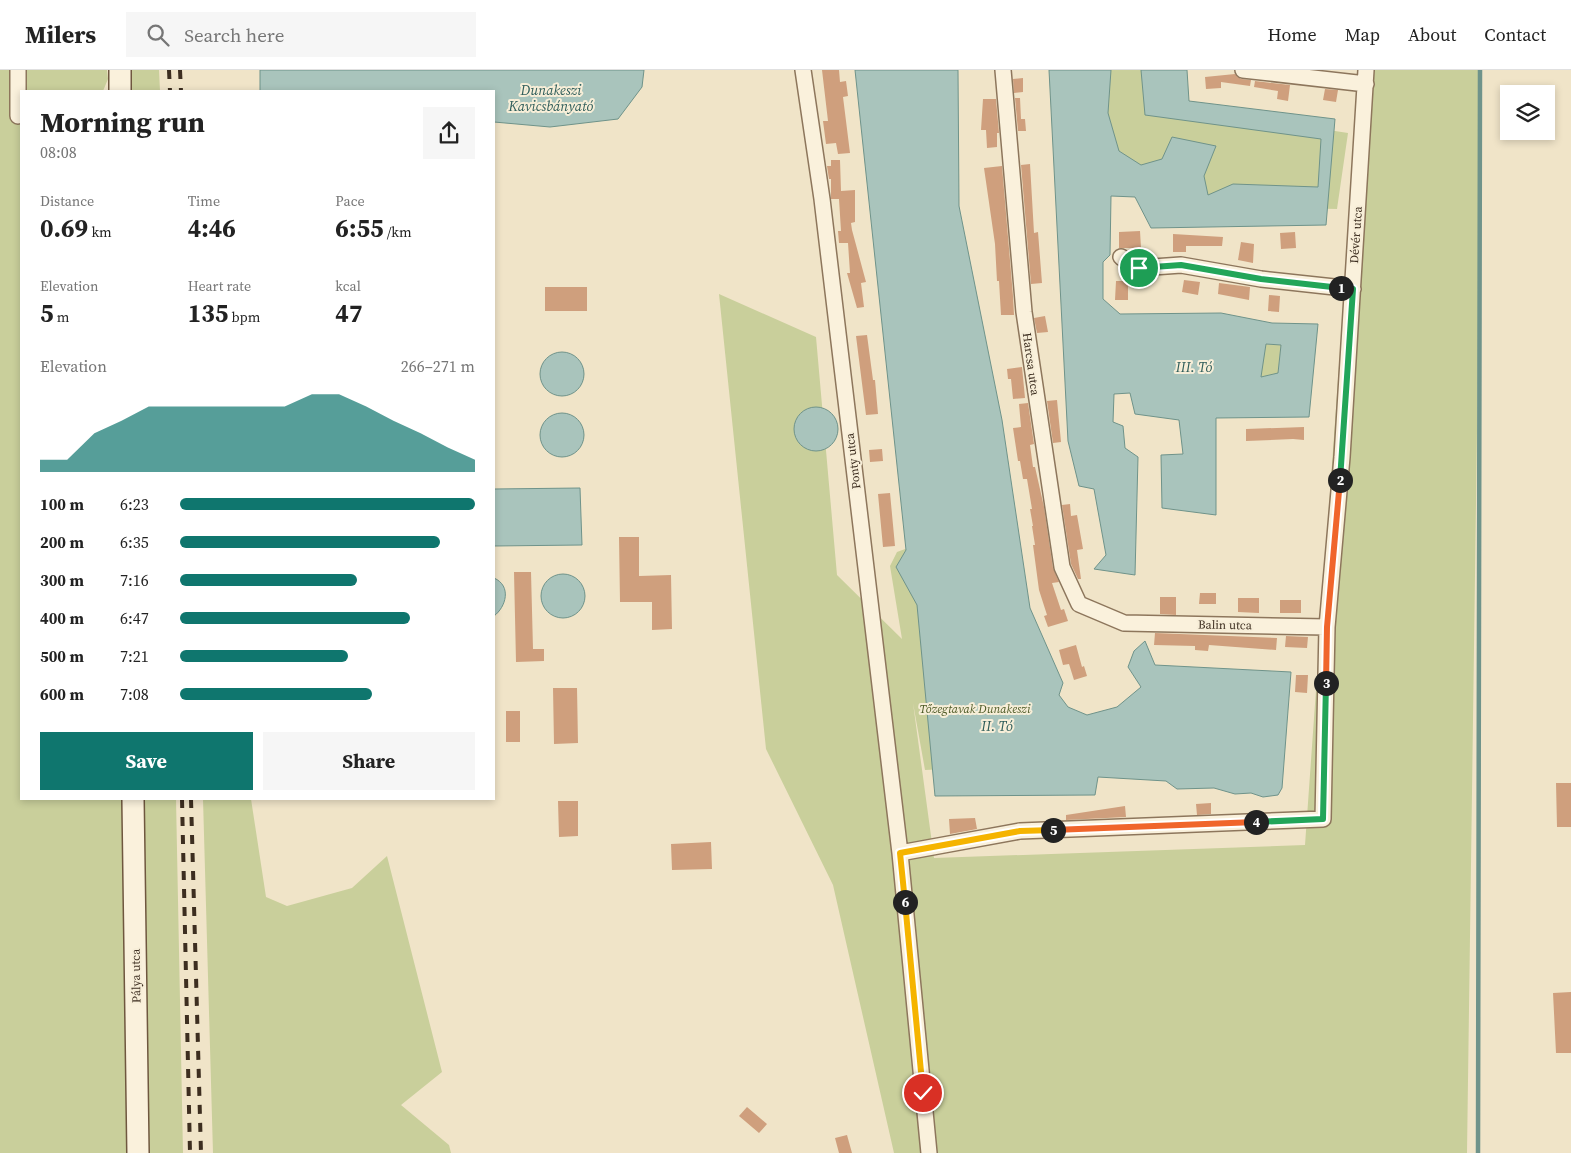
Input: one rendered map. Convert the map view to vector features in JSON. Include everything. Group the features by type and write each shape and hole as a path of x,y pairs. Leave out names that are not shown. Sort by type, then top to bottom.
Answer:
{"street":[{"path":"18,70 18,116"},
{"path":"120,70 120,90"},
{"name":"Ponty utca","path":"804,70 822,199 900,853 929,1153"},
{"name":"Harcsa utca","path":"1003,70 1024,312 1062,567 1079,604 1124,623"},
{"path":"1242,70 1366,77"},
{"name":"Dévér utca","path":"900,853 1020,831 1323,819 1327,627 1342,458 1366,77"},
{"path":"1122,256 1139,268 1181,265 1261,279 1353,289"},
{"name":"Balin utca","path":"1124,623 1327,627"},
{"name":"Pálya utca","path":"133,800 138,1153"}],"green space":[{"path":"0,70 107,70 108,79 103,90 20,90 20,800 134,800 136,1153 0,1153"},
{"path":"122,70 159,70 160,90 122,90"},
{"path":"1085,70 1156,70 1158,104 1348,133 1337,209 1192,206 1088,167"},
{"name":"Tőzegtavak Dunakeszi","path":"1360,70 1482,70 1467,1153 894,1153 833,885 766,749 719,294 816,337 837,575 902,639 890,566 897,552 954,531 1071,763 925,770 913,703 934,858 1305,845"},
{"path":"1266,344 1281,345 1278,374 1260,377"},
{"path":"142,800 176,800 183,1153 142,1153 145,893"},
{"path":"203,800 251,800 266,897 287,906 352,888 387,856 442,1072 401,1105 449,1145 451,1153 213,1153"}],"water":[{"name":"Dunakeszi Kavicsbányató","path":"260,70 644,70 642,87 618,119 550,127 495,122 495,90 260,90"},
{"name":"II. Tó","path":"855,70 958,70 959,206 1002,420 1030,608 1063,683 1059,695 1068,707 1087,715 1117,707 1141,687 1128,667 1134,651 1145,641 1155,665 1291,672 1282,788 1278,795 1263,797 1251,793 1235,794 1214,788 1177,789 1166,781 1098,777 1095,795 935,796 917,605 896,567 906,550"},
{"name":"III. Tó","path":"1049,70 1111,70 1108,113 1119,151 1141,165 1162,159 1172,137 1216,146 1204,176 1208,195 1233,184 1318,187 1321,139 1145,115 1141,70 1187,70 1189,101 1335,119 1326,225 1151,228 1135,197 1111,196 1110,255 1103,262 1103,299 1120,314 1221,313 1272,323 1318,324 1309,417 1216,418 1216,515 1162,508 1161,455 1183,454 1179,420 1135,414 1130,393 1114,394 1113,422 1123,426 1125,448 1138,457 1135,575 1094,569 1106,555 1094,489 1079,486 1068,441","holes":["1266,344 1281,345 1278,373 1261,377"]},
{"path":"562,352 574,356 580,362 584,374 580,386 574,392 562,396 550,392 544,386 540,374 544,362 550,356"},
{"path":"816,407 828,411 834,417 838,429 834,441 828,447 816,451 804,447 798,441 794,429 798,417 804,411"},
{"path":"562,413 574,417 580,423 584,435 580,447 574,453 562,457 550,453 544,447 540,435 544,423 550,417"},
{"path":"580,488 582,545 495,546 495,489"},
{"path":"563,574 575,578 581,584 585,596 581,608 575,614 563,618 551,614 545,608 541,596 545,584 551,578"},
{"path":"495,579 500,582 505,591 504,602 495,615"}],"building":[{"path":"822,70 839,70 840,82 846,81 848,96 843,97 850,153 838,154 836,143 826,144 823,121 828,121"},
{"path":"1235,74 1241,79 1251,80 1250,86 1221,82 1221,88 1206,89 1205,77"},
{"path":"1023,78 1023,92 1014,93 1013,79"},
{"path":"1255,81 1290,85 1288,101 1277,99 1278,91 1254,87"},
{"path":"1325,89 1338,90 1336,102 1323,100"},
{"path":"1015,98 1020,98 1021,119 1025,119 1026,131 1018,131"},
{"path":"983,99 996,99 999,133 997,133 997,147 987,148 986,130 981,130"},
{"path":"831,160 840,160 841,191 855,190 855,222 851,223 866,282 861,283 864,307 857,308 847,273 850,273 848,243 839,243 838,231 841,231 839,199 831,199 831,179 829,179 827,166 831,166"},
{"path":"1030,164 1034,233 1038,232 1042,283 1031,284 1021,165"},
{"path":"1002,166 1014,315 1001,315 995,244 984,168"},
{"path":"1140,231 1141,248 1119,248 1119,232"},
{"path":"1295,232 1296,248 1281,249 1280,233"},
{"path":"1173,234 1223,237 1222,246 1186,246 1186,252 1173,252"},
{"path":"1241,242 1254,244 1253,263 1238,260"},
{"path":"1184,280 1200,282 1198,295 1182,292"},
{"path":"1116,281 1128,281 1128,300 1115,300"},
{"path":"1219,283 1250,287 1249,300 1218,294"},
{"path":"545,287 587,287 587,311 545,311"},
{"path":"1269,295 1280,296 1279,312 1268,311"},
{"path":"1045,316 1048,332 1037,333 1034,318"},
{"path":"867,335 873,380 875,380 878,414 866,415 856,336"},
{"path":"1022,367 1025,398 1013,399 1011,379 1008,379 1007,369"},
{"path":"1057,400 1061,442 1053,443 1047,401"},
{"path":"1028,403 1034,444 1030,445 1033,467 1035,467 1044,507 1053,568 1059,582 1052,583 1061,610 1064,609 1068,621 1048,627 1044,616 1047,615 1039,590 1033,545 1035,545 1030,509 1032,509 1027,479 1023,479 1020,461 1018,461 1013,428 1021,427 1019,404"},
{"path":"1304,427 1304,440 1246,441 1246,429"},
{"path":"882,449 883,461 870,462 869,450"},
{"path":"890,493 895,546 883,547 878,494"},
{"path":"1070,504 1071,516 1077,515 1083,549 1077,550 1081,579 1078,579 1071,564 1062,505"},
{"path":"619,537 639,537 639,576 671,575 672,629 652,630 652,602 620,602"},
{"path":"514,572 531,572 533,649 544,649 544,661 516,662"},
{"path":"1200,593 1216,593 1216,604 1199,604"},
{"path":"1160,597 1176,597 1176,615 1160,614"},
{"path":"1238,598 1259,598 1259,613 1238,612"},
{"path":"1280,600 1301,600 1301,613 1280,613"},
{"path":"1155,633 1277,638 1276,650 1209,645 1208,651 1195,650 1195,646 1154,645"},
{"path":"1286,636 1308,637 1307,648 1285,647"},
{"path":"1076,645 1082,667 1084,666 1087,676 1074,680 1069,664 1063,665 1059,650"},
{"path":"1296,675 1308,675 1307,693 1295,692"},
{"path":"553,688 577,688 578,743 554,744"},
{"path":"506,711 520,711 520,742 506,742"},
{"path":"1556,783 1571,783 1571,827 1557,827"},
{"path":"558,801 578,801 578,836 559,837"},
{"path":"1211,803 1211,814 1197,815 1196,804"},
{"path":"1125,806 1126,817 1066,820 1066,815"},
{"path":"975,818 977,829 950,834 949,819"},
{"path":"711,842 712,869 672,870 671,844"},
{"path":"1571,992 1571,1053 1556,1053 1553,993"},
{"path":"747,1107 767,1124 759,1133 739,1116"},
{"path":"847,1135 852,1153 839,1153 835,1138"}],"waterway":[{"path":"1478,1153 1480,70"}],"railway":[{"path":"169,70 170,90"},
{"path":"180,70 181,90"},
{"path":"182,800 190,1153"},
{"path":"191,800 201,1153"}],"route":[{"path":"923,1093 900,853 1020,831 1323,819 1327,627 1342,458 1353,289 1261,279 1181,265 1139,268"}]}
